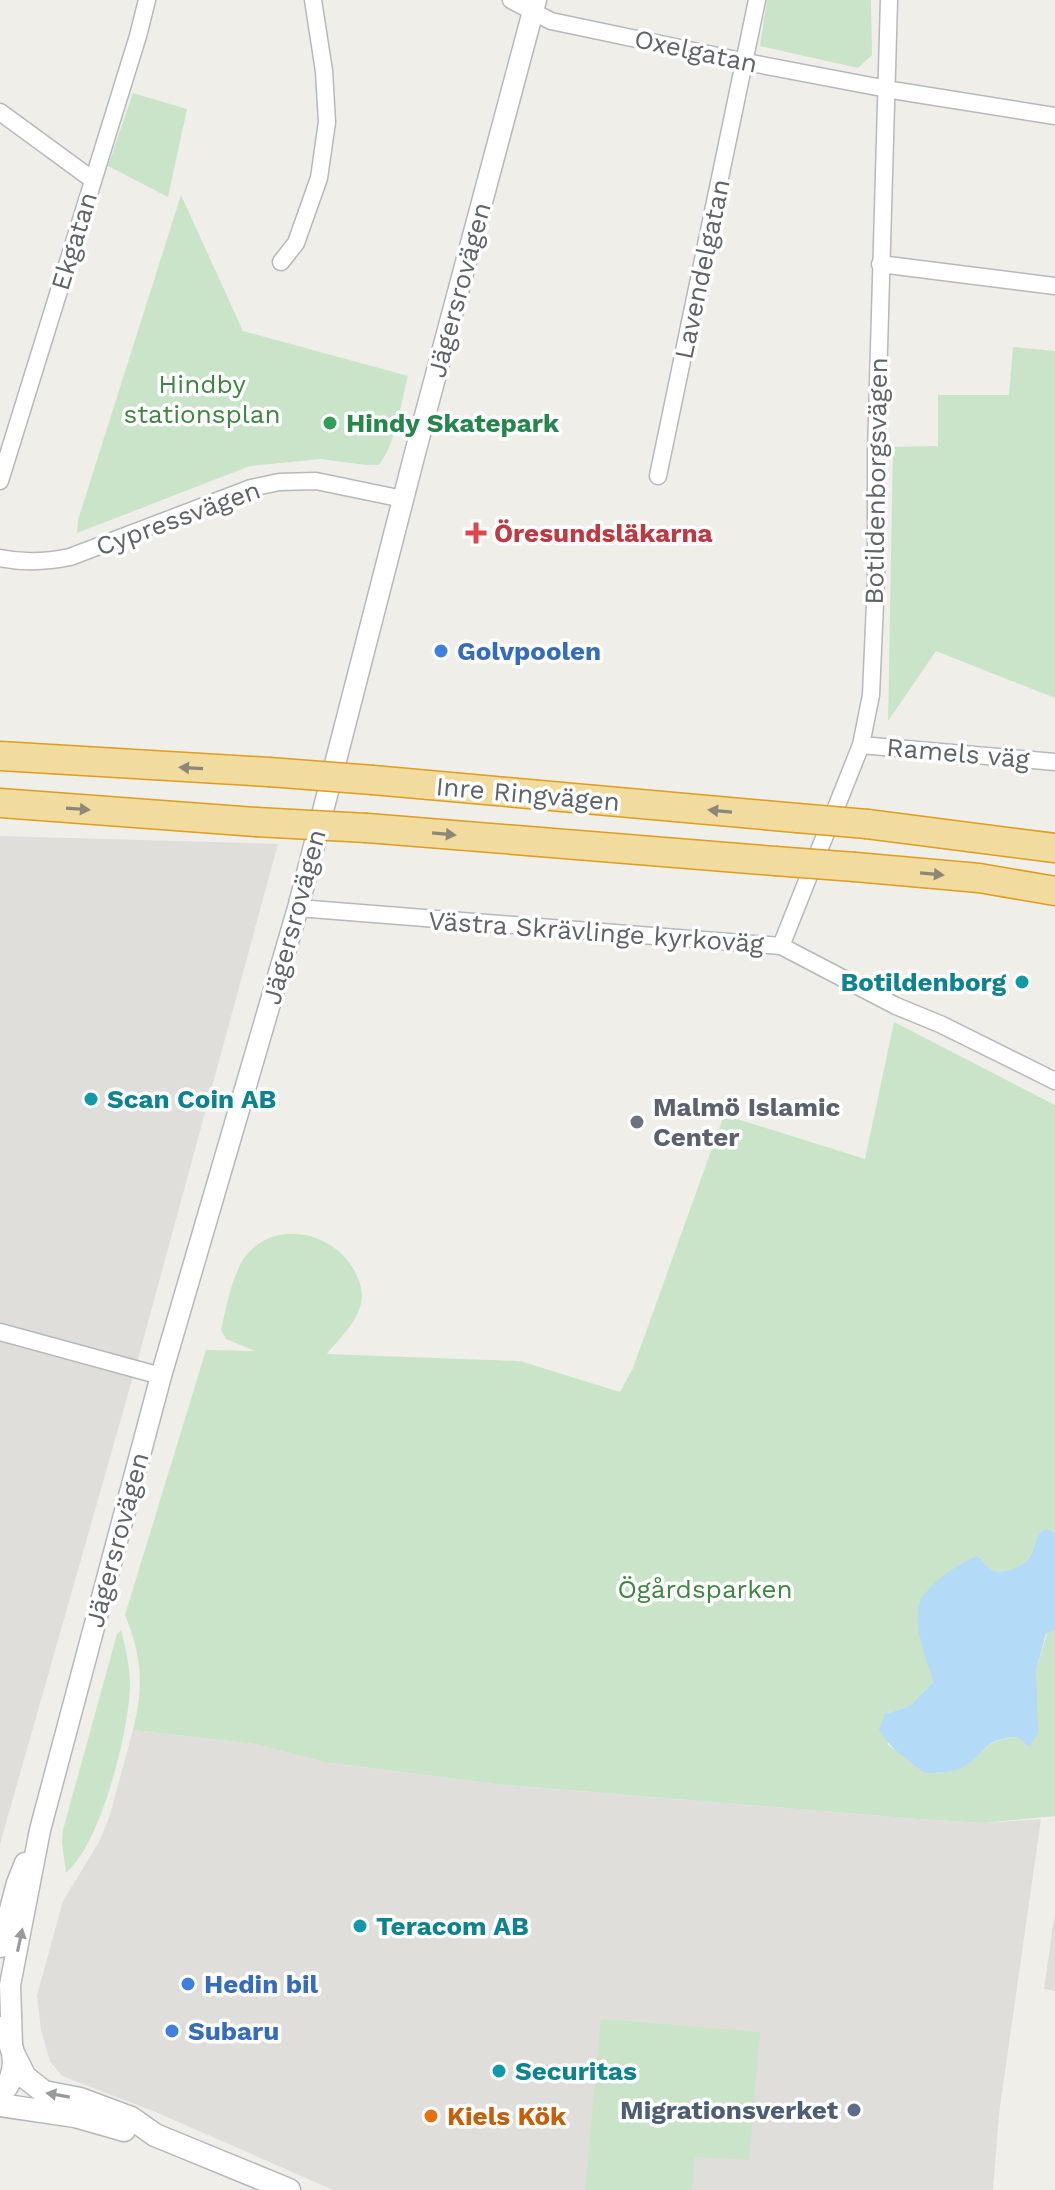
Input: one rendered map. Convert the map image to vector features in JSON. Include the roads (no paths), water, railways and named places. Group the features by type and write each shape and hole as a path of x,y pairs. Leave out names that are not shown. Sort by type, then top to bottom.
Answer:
{"highway":[{"name":"Inre Ringvägen","path":"0,756 373,780 867,824 1055,848"},
{"name":"Inre Ringvägen","path":"0,803 367,828 855,867 979,878 1055,891"}],"main road":[{"path":"0,2095 12,2078 9,2042"},
{"path":"9,2042 25,2077 44,2092 63,2094 131,2118 155,2135 289,2190"},
{"path":"0,2105 75,2116 129,2132 155,2135"}],"street":[{"name":"Ekgatan","path":"0,481 147,0"},
{"path":"281,262 296,243 319,178 327,122 324,71 313,0"},
{"name":"Oxelgatan","path":"511,0 535,6 551,21 746,62 1055,116"},
{"name":"Lavendelgatan","path":"658,476 757,0"},
{"name":"Botildenborgsvägen","path":"781,946 861,745 871,695 889,0"},
{"name":"Jägersrovägen","path":"9,2042 10,1985 40,1830 161,1376 298,908 535,6"},
{"path":"0,112 93,180"},
{"path":"880,264 1055,286"},
{"name":"Cypressvägen","path":"0,558 45,562 70,557 251,488 279,482 316,481 403,499"},
{"name":"Ramels väg","path":"861,745 1055,762"},
{"name":"Västra Skrävlinge kyrkoväg","path":"298,908 781,946 896,1006 940,1024 1055,1081"},
{"path":"0,1332 161,1376"},
{"name":"Jägersrovägen","path":"0,1947 17,1883 40,1830"}],"water":[{"path":"1044,1529 1055,1532 1055,1630 1046,1634 1036,1671 1038,1733 1029,1747 1018,1737 1000,1739 963,1767 947,1772 924,1773 894,1748 879,1729 885,1714 910,1706 933,1682 918,1627 921,1600 942,1577 978,1556 996,1571 1007,1571 1022,1564"}],"place":[{"name":"Hindy Skatepark","path":"330,423"},
{"name":"Öresundsläkarna","path":"476,533"},
{"name":"Golvpoolen","path":"441,651"},
{"name":"Botildenborg","path":"1022,982"},
{"name":"Scan Coin AB","path":"91,1099"},
{"name":"Malmö Islamic Center","path":"637,1122"},
{"name":"Teracom AB","path":"360,1926"},
{"name":"Hedin bil","path":"188,1984"},
{"name":"Subaru","path":"172,2031"},
{"name":"Securitas","path":"499,2071"},
{"name":"Migrationsverket","path":"854,2110"},
{"name":"Kiels Kök","path":"431,2116"}],"park label":[{"name":"Hindby stationsplan","path":"202,399"},
{"name":"Ögårdsparken","path":"705,1589"}]}
